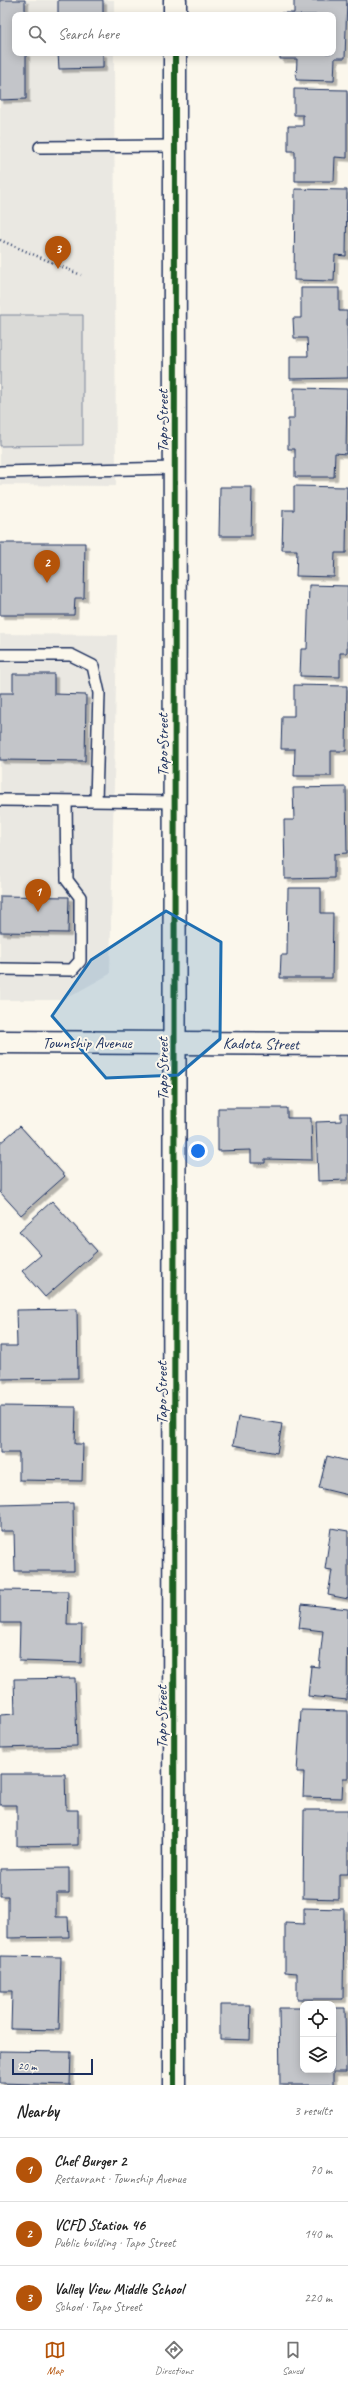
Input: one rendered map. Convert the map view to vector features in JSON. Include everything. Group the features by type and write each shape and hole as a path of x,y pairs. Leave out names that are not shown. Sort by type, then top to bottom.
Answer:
{"street":[{"path":"175,0 175,12"},
{"name":"Tapo Street","path":"174,2085 175,56"},
{"name":"Township Avenue","path":"0,1042 175,1042"},
{"name":"Kadota Street","path":"175,1042 348,1044"}],"lane":[{"path":"40,147 175,146"},
{"path":"0,472 175,468"},
{"path":"0,655 71,655 93,666 99,693 96,801"},
{"path":"0,800 175,802"},
{"path":"0,969 72,970 80,961 80,898 67,880 66,801"}],"path":[{"path":"0,240 81,275"}],"highlighted area":[{"path":"166,911 221,942 220,1039 178,1075 106,1078 52,1016 91,960"}],"shaded area":[{"path":"0,0 114,0 114,12 12,12 12,56 114,56 116,486 0,485"},
{"path":"0,315 83,315 83,445 0,446"},
{"path":"0,634 117,635 110,974 63,1000 0,1000"}],"building":[{"path":"0,0 25,0 25,12 12,12 12,56 26,56 26,99 0,100"},
{"path":"58,0 103,0 103,12 58,12"},
{"path":"294,0 347,0 345,58 335,58 334,81 296,80 297,59 280,59 280,56 336,56 336,12 294,12"},
{"path":"58,56 103,56 103,68 59,69"},
{"path":"294,89 347,90 347,158 335,157 334,181 295,181 295,151 288,151 288,126 303,126 303,115 294,115"},
{"path":"295,189 347,190 346,256 335,255 334,281 294,280"},
{"path":"301,288 339,288 339,311 347,311 348,378 290,379 290,356 308,356 307,338 294,338 293,318 301,318"},
{"path":"294,388 347,389 346,454 335,453 334,477 295,477 295,449 288,449 288,419 294,419"},
{"path":"294,486 347,487 346,553 335,553 334,577 296,576 297,550 282,550 283,510 294,510"},
{"path":"220,487 252,487 251,536 219,536"},
{"path":"0,543 85,543 84,598 75,598 74,615 0,615"},
{"path":"309,585 348,586 347,653 340,653 340,677 300,676 301,649 307,649"},
{"path":"13,674 54,674 54,694 86,695 85,761 0,760 0,693 13,693"},
{"path":"294,685 347,686 346,751 331,751 331,776 294,776 295,749 281,749 282,716 294,716"},
{"path":"346,787 347,853 334,854 334,878 285,879 284,820 294,820 293,788"},
{"path":"288,888 321,888 321,913 333,913 332,978 280,978 281,955 287,955"},
{"path":"0,896 69,897 68,933 0,932"},
{"path":"218,1108 287,1108 287,1118 311,1118 312,1160 265,1159 265,1163 251,1163 251,1150 218,1151"},
{"path":"341,1113 348,1113 348,1180 318,1181 316,1122 341,1121"},
{"path":"20,1126 65,1176 21,1215 0,1192 0,1143"},
{"path":"52,1201 97,1251 45,1297 22,1271 41,1255 19,1231"},
{"path":"77,1309 78,1378 0,1379 0,1346 17,1346 16,1310"},
{"path":"0,1406 76,1407 75,1444 83,1444 82,1481 19,1480 19,1453 0,1453"},
{"path":"238,1417 282,1424 277,1453 233,1445"},
{"path":"327,1456 348,1461 348,1495 319,1488"},
{"path":"73,1503 74,1571 15,1571 14,1531 0,1531 0,1505"},
{"path":"331,1528 348,1531 348,1599 328,1595 332,1570 325,1569"},
{"path":"0,1590 68,1591 67,1625 82,1625 81,1663 19,1661 20,1623 0,1623"},
{"path":"302,1604 348,1609 347,1700 308,1696 311,1666 319,1667 323,1631 299,1628"},
{"path":"75,1678 77,1746 0,1748 0,1715 15,1714 14,1679"},
{"path":"301,1710 348,1711 348,1778 343,1778 342,1798 303,1797 304,1772 297,1772"},
{"path":"0,1774 65,1774 66,1810 78,1810 78,1845 17,1846 17,1805 0,1805"},
{"path":"304,1810 348,1810 348,1874 339,1874 339,1899 303,1898"},
{"path":"69,1868 69,1893 56,1893 56,1917 68,1917 69,1937 8,1938 8,1896 0,1896 0,1869"},
{"path":"304,1908 344,1909 343,1999 297,1999 297,1973 285,1972 285,1923 304,1924"},
{"path":"0,1956 61,1957 59,2030 11,2029 12,1991 0,1991"},
{"path":"220,2005 251,2005 250,2040 220,2039"},
{"path":"279,2008 300,2008 300,2073 333,2073 333,2085 280,2085"},
{"path":"336,2008 345,2008 346,2072 336,2072"},
{"path":"0,2051 71,2052 70,2085 0,2083"}],"cycle path":[{"path":"174,2085 175,56"}],"place":[{"name":"Valley View Middle School","path":"58,269"},
{"name":"VCFD Station 46","path":"47,583"},
{"name":"Chef Burger 2","path":"38,912"}]}
